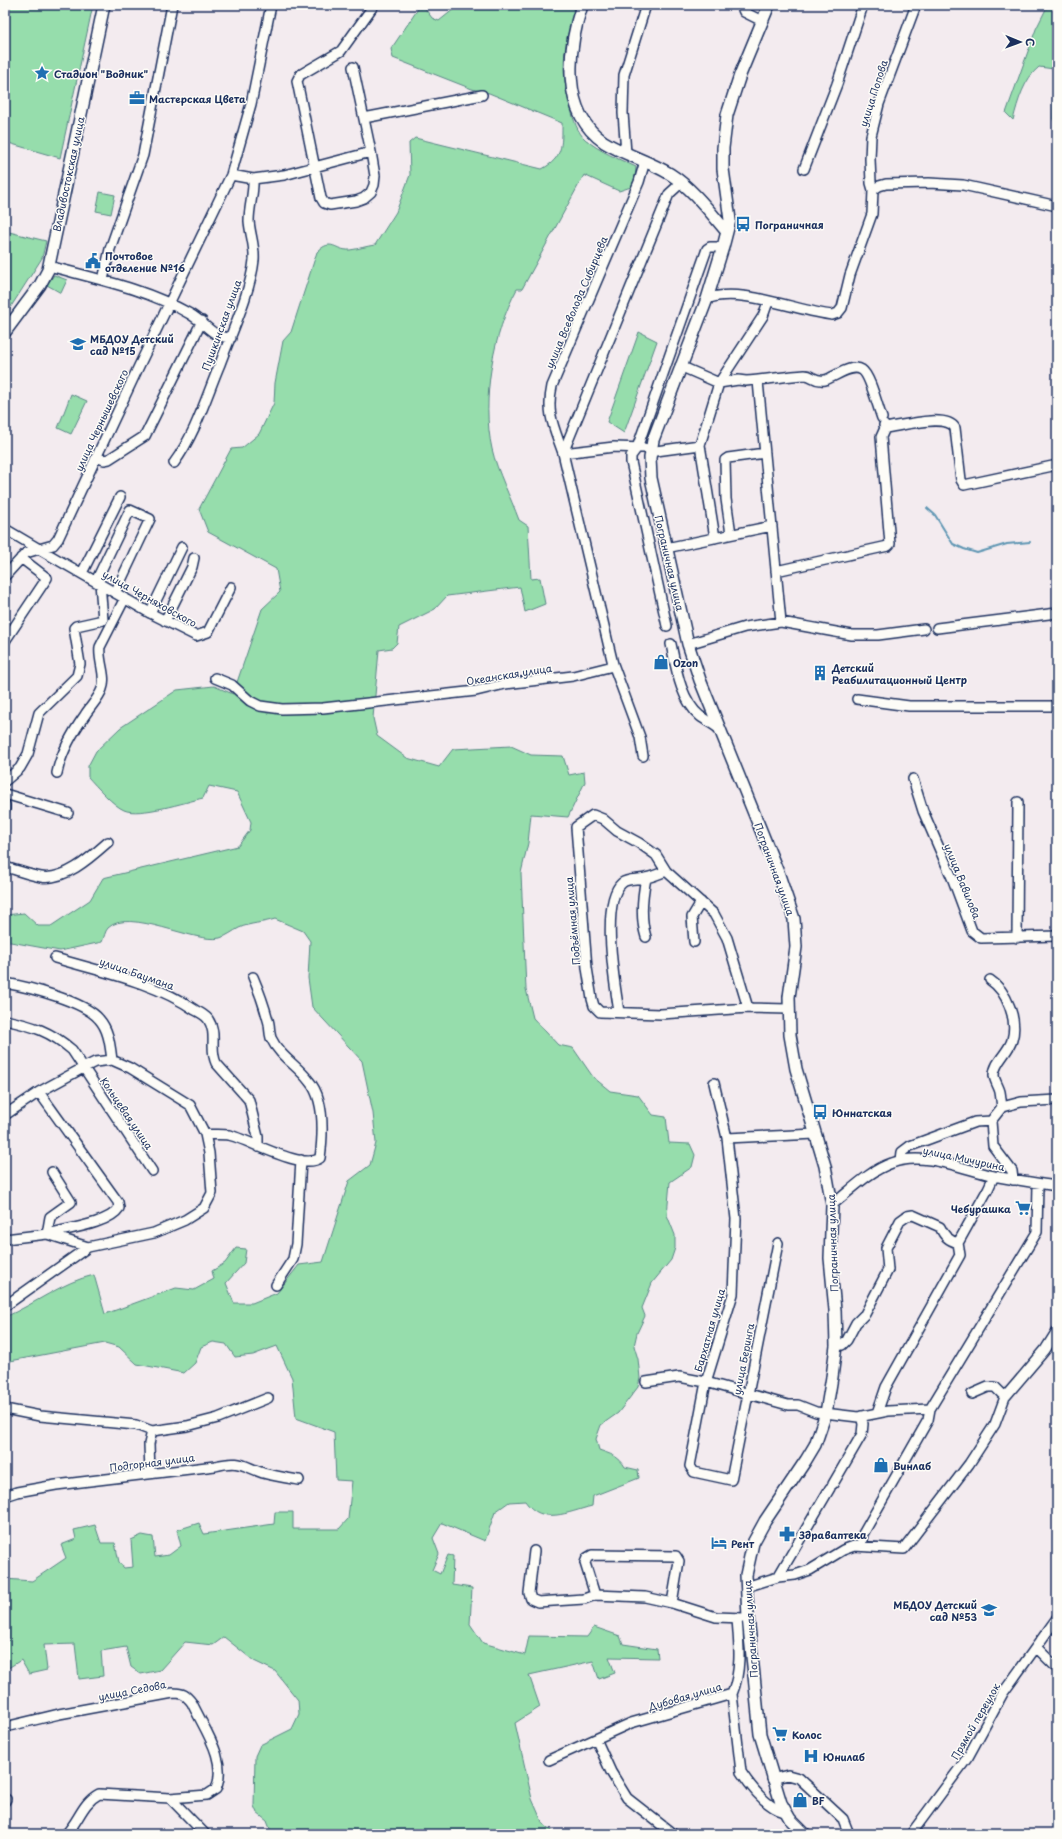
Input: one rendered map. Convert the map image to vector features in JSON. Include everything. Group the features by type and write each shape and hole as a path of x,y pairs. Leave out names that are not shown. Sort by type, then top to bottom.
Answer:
{"main road":[{"name":"Владивостокская улица","path":"5,332 40,286 49,266 104,5"},
{"path":"582,5 573,35 571,51 571,79 574,94 583,117 593,132 605,142 671,175 681,183 727,232"},
{"name":"Пограничная улица","path":"769,5 740,75 727,115 723,162 730,213 727,232 707,299 680,366 651,450 651,478 688,644 700,680 779,874 794,919 796,947 790,982 788,1009 790,1035 796,1069 825,1166 832,1205 830,1258 835,1310 836,1346 826,1413 817,1440 806,1460 753,1543 748,1564 742,1618 758,1724 772,1779 785,1812 805,1834"}],"street":[{"path":"103,280 110,248 143,154 172,5"},
{"name":"улица Чернышевского","path":"21,558 26,553 53,545 58,539 231,176 251,104 271,5"},
{"path":"353,67 371,152 375,176 374,185 371,192 364,198 330,206 324,203 321,198 297,81 300,75 340,50 374,5"},
{"path":"626,153 623,113 624,75 646,5"},
{"path":"741,5 744,12 762,20"},
{"path":"804,169 837,84 863,5"},
{"name":"улица Попова","path":"768,302 832,316 838,313 842,308 850,274 872,214 873,190 871,183 870,159 871,136 879,104 916,5"},
{"path":"364,118 482,95"},
{"path":"231,176 253,179 284,175 371,152"},
{"name":"улица Всеволода Сибирцева","path":"643,756 640,737 614,662 563,453 549,411 548,402 552,386 639,182 645,161"},
{"name":"Пушкинская улица","path":"174,463 196,426 220,362 231,338 254,261 254,248 249,223 254,192 253,179"},
{"path":"681,183 669,194 563,453 614,447 663,450 700,445"},
{"path":"873,190 886,184 929,183 963,185 1057,206"},
{"path":"667,626 631,462 707,249 710,246 723,247"},
{"path":"49,266 141,291 170,302 202,321 216,336 220,345 220,362"},
{"path":"707,299 715,295 731,295 768,302 763,316 718,383 700,445 715,538"},
{"path":"96,457 104,460 109,459 145,436 202,321"},
{"path":"216,336 231,338"},
{"path":"680,366 718,383 807,375 816,381 826,379 852,368 858,368 864,371 867,377 884,424 881,437 890,544 888,546 862,553 776,571"},
{"path":"758,380 781,622"},
{"path":"884,424 931,421 948,422 953,424 955,428 961,480 964,486 1057,465"},
{"path":"731,534 726,499 725,460 728,458 765,453"},
{"path":"82,573 120,497"},
{"path":"5,780 20,768 28,754 39,713 78,676 80,664 74,628 76,626 102,620 98,582 130,510 150,519 116,593"},
{"path":"666,548 772,526"},
{"path":"5,529 38,549"},
{"path":"150,613 182,547"},
{"name":"улица Черняховского","path":"38,549 150,613 196,636 208,632 231,588"},
{"path":"5,576 21,558 47,578 5,641"},
{"path":"165,621 192,567 194,558"},
{"path":"57,773 63,752 79,723 102,690 104,682 99,654 100,647 125,598"},
{"path":"937,628 1057,613"},
{"path":"688,644 745,626 781,622 852,635 878,635 924,629"},
{"path":"671,644 680,682 688,702 699,715 721,730"},
{"name":"Океанская улица","path":"215,678 232,685 250,701 272,709 323,708 476,691 506,684 573,676 609,667 614,662"},
{"path":"857,698 909,706 1057,706"},
{"name":"улица Вавилова","path":"913,779 923,811 953,880 972,931 981,938 1057,936"},
{"path":"5,794 68,813"},
{"path":"1017,938 1018,802"},
{"name":"Подъёмная улица","path":"666,871 656,855 617,830 604,818 593,815 580,822 576,827 575,832 579,851 587,968 592,999 597,1010 600,1012 661,1014 748,1008 788,1009"},
{"path":"5,867 42,878 56,876 90,858 108,842"},
{"path":"619,1012 611,944 612,902 614,893 623,882 631,879 646,878 666,871 714,914 722,926 748,1008"},
{"path":"646,878 642,897 643,927 646,937"},
{"path":"694,942 692,917 694,911 701,902"},
{"name":"улица Баумана","path":"55,958 145,985 181,1000 207,1018 214,1032 214,1059 216,1063 249,1100 258,1137 258,1147"},
{"path":"204,1134 229,1135 270,1152 301,1160 317,1160 320,1158 320,1109 317,1095 310,1081 286,1060 271,1037 265,1008 253,976"},
{"path":"990,980 999,986 1013,1021 1012,1040 1004,1057 997,1065 994,1075 1000,1092 1002,1107"},
{"path":"5,983 66,1000 93,1013 106,1031 112,1060 130,1068 190,1105 204,1134 209,1154 212,1192 204,1208 184,1220 154,1232 88,1247 5,1306"},
{"name":"Кольцевая улица","path":"5,1020 24,1024 56,1036 72,1050 152,1171"},
{"name":"Кольцевая улица","path":"5,1115 39,1092 83,1068 95,1062 112,1060"},
{"name":"Бархатная улица","path":"714,1083 728,1138 736,1219 733,1294 706,1382 690,1466 694,1472 731,1480"},
{"path":"5,1239 46,1234 106,1219 119,1208 118,1202 39,1092"},
{"path":"1013,1180 1012,1170 993,1146 991,1121 1002,1107 1021,1102 1057,1100"},
{"path":"901,1160 902,1152 910,1146 975,1122 991,1121"},
{"path":"728,1138 816,1134"},
{"path":"276,1285 293,1258 296,1244 301,1160"},
{"name":"улица Мичурина","path":"832,1205 874,1172 884,1166 901,1160 930,1161 1013,1180 1057,1186"},
{"path":"46,1234 50,1217 71,1202 52,1172"},
{"path":"877,1413 886,1387 960,1255 958,1243 994,1176"},
{"path":"861,1546 863,1534 928,1420 930,1409 1037,1232 1038,1184"},
{"path":"836,1346 842,1345 847,1340 856,1322 865,1314 888,1270 886,1248 900,1221 907,1216 913,1215 940,1227 943,1235 950,1241 958,1243"},
{"path":"46,1234 88,1247"},
{"name":"улица Беринга","path":"731,1480 778,1243"},
{"path":"746,1587 778,1577 804,1573 843,1550 854,1546 904,1549 969,1464 995,1424 1005,1397 1045,1350 1057,1331"},
{"path":"646,1382 679,1377 748,1392 788,1406 798,1405 816,1412 858,1417 901,1409 930,1409"},
{"path":"972,1394 981,1389 995,1387 1005,1397"},
{"path":"5,1409 40,1416 136,1425 152,1431 187,1426 218,1418 268,1398"},
{"path":"778,1577 862,1434 863,1424 861,1416"},
{"path":"150,1473 149,1444 152,1431"},
{"name":"Подгорная улица","path":"5,1496 17,1492 56,1485 215,1466 231,1462 245,1464 262,1472 299,1480"},
{"path":"534,1551 529,1594 531,1599 547,1602 584,1598 595,1595 645,1597 672,1603 716,1617 742,1618"},
{"path":"595,1595 585,1563 587,1558 592,1555 676,1556 679,1561 672,1603"},
{"name":"Дубовая улица","path":"549,1760 632,1723 732,1694 736,1684 738,1671 742,1618"},
{"name":"Прямой переулок","path":"911,1834 968,1757 1003,1693 1037,1648 1057,1618"},
{"path":"1037,1648 1057,1668"},
{"name":"улица Седова","path":"5,1727 59,1714 173,1693 181,1693 187,1696 192,1703 217,1755 219,1782 216,1789 208,1795 170,1798 99,1794 89,1800 74,1826 66,1834"},
{"path":"732,1694 741,1772 747,1781 772,1806 785,1812"},
{"path":"596,1739 611,1772 628,1798 672,1834"},
{"path":"772,1779 788,1775 799,1778 843,1819 849,1834"},
{"path":"170,1798 205,1834"}],"green space":[{"name":"Стадион \"Водник\"","path":"5,5 93,5 60,158 5,142"},
{"path":"459,5 576,5 568,32 564,57 567,94 574,121 582,136 591,144 636,167 635,178 631,187 619,191 584,175 522,289 517,289 501,326 491,367 488,410 492,449 519,520 528,526 531,579 540,578 545,604 525,612 520,587 447,596 435,609 399,627 397,643 392,648 379,650 373,718 377,736 407,758 439,767 453,749 511,746 531,755 563,756 569,775 584,772 585,782 568,817 531,814 528,843 521,873 526,989 533,1018 558,1045 573,1048 593,1077 610,1091 638,1095 653,1115 666,1117 669,1143 690,1144 695,1155 692,1167 670,1182 667,1215 675,1235 675,1248 671,1260 652,1283 642,1308 645,1316 637,1333 634,1346 638,1359 640,1378 638,1387 618,1413 601,1425 596,1439 599,1450 617,1458 625,1467 638,1470 639,1478 593,1496 592,1506 565,1514 547,1515 532,1509 525,1501 509,1502 495,1512 485,1541 442,1523 433,1538 439,1554 432,1570 440,1574 448,1555 453,1556 452,1585 472,1588 470,1624 483,1643 525,1655 529,1636 587,1637 594,1627 620,1636 623,1644 657,1649 658,1658 609,1657 615,1673 599,1679 593,1661 529,1675 540,1707 515,1723 532,1799 543,1824 556,1834 272,1834 267,1821 257,1813 254,1806 255,1756 260,1745 292,1729 299,1714 298,1700 275,1671 254,1661 224,1637 213,1645 185,1642 160,1670 141,1674 131,1667 126,1647 101,1651 103,1676 79,1679 75,1644 44,1645 47,1670 29,1674 21,1660 5,1670 5,1579 32,1581 66,1558 61,1545 76,1539 74,1530 95,1525 101,1543 115,1543 119,1562 124,1568 133,1567 131,1540 142,1535 153,1537 155,1557 169,1555 181,1546 177,1530 199,1523 204,1534 274,1524 275,1512 293,1512 293,1529 339,1529 348,1519 352,1481 336,1480 334,1432 296,1418 292,1378 277,1346 253,1355 235,1357 226,1344 213,1342 201,1347 195,1363 184,1373 137,1364 119,1347 105,1343 5,1362 5,1317 60,1288 82,1278 94,1275 105,1314 176,1288 194,1290 214,1279 212,1271 225,1263 236,1248 246,1249 244,1263 226,1283 234,1303 252,1303 277,1293 299,1265 323,1262 349,1181 370,1165 376,1143 373,1113 362,1061 312,1007 308,978 310,941 303,931 275,919 243,926 220,938 195,936 146,924 131,922 118,923 108,928 102,942 60,951 5,941 5,915 24,913 38,926 51,926 90,900 103,878 238,846 250,830 251,822 237,792 209,786 203,798 163,808 131,812 120,808 115,804 88,777 88,766 96,751 120,728 177,690 214,686 233,694 262,609 280,592 276,569 208,532 199,509 231,449 242,448 259,434 274,403 275,383 283,341 291,332 317,252 330,245 345,250 350,250 375,245 396,212 410,175 409,143 415,138 542,169 549,165 558,155 562,138 562,123 489,93 472,89 393,58 391,49 418,9 424,7 432,18 439,21"},
{"path":"1048,5 1057,5 1057,123 1055,123 1053,119 1054,69 1039,67 1029,78 1019,98 1013,120 1006,113 1036,29"},
{"path":"100,192 115,195 111,214 96,211"},
{"path":"5,231 46,241 42,258 5,316"},
{"path":"54,275 67,280 61,293 47,285"},
{"path":"639,332 657,341 624,433 607,422"},
{"path":"71,394 87,401 71,434 58,428"}],"waterway":[{"path":"927,508 935,515 953,544 964,549 977,553 1007,544 1030,542"}],"place":[{"name":"Стадион \"Водник\"","path":"42,73"},
{"name":"Мастерская Цвета","path":"137,98"},
{"name":"Пограничная","path":"743,224"},
{"name":"Почтовое отделение №16","path":"93,261"},
{"name":"МБДОУ Детский сад №15","path":"78,344"},
{"name":"Ozon","path":"661,662"},
{"name":"Детский Реабилитационный Центр","path":"820,673"},
{"name":"Юннатская","path":"820,1112"},
{"name":"Чебурашка","path":"1023,1208"},
{"name":"Винлаб","path":"881,1465"},
{"name":"Здраваптека","path":"787,1534"},
{"name":"Рент","path":"719,1543"},
{"name":"МБДОУ Детский сад №53","path":"989,1610"},
{"name":"Колос","path":"780,1734"},
{"name":"Юнилаб","path":"811,1756"},
{"name":"BF","path":"800,1800"}]}
